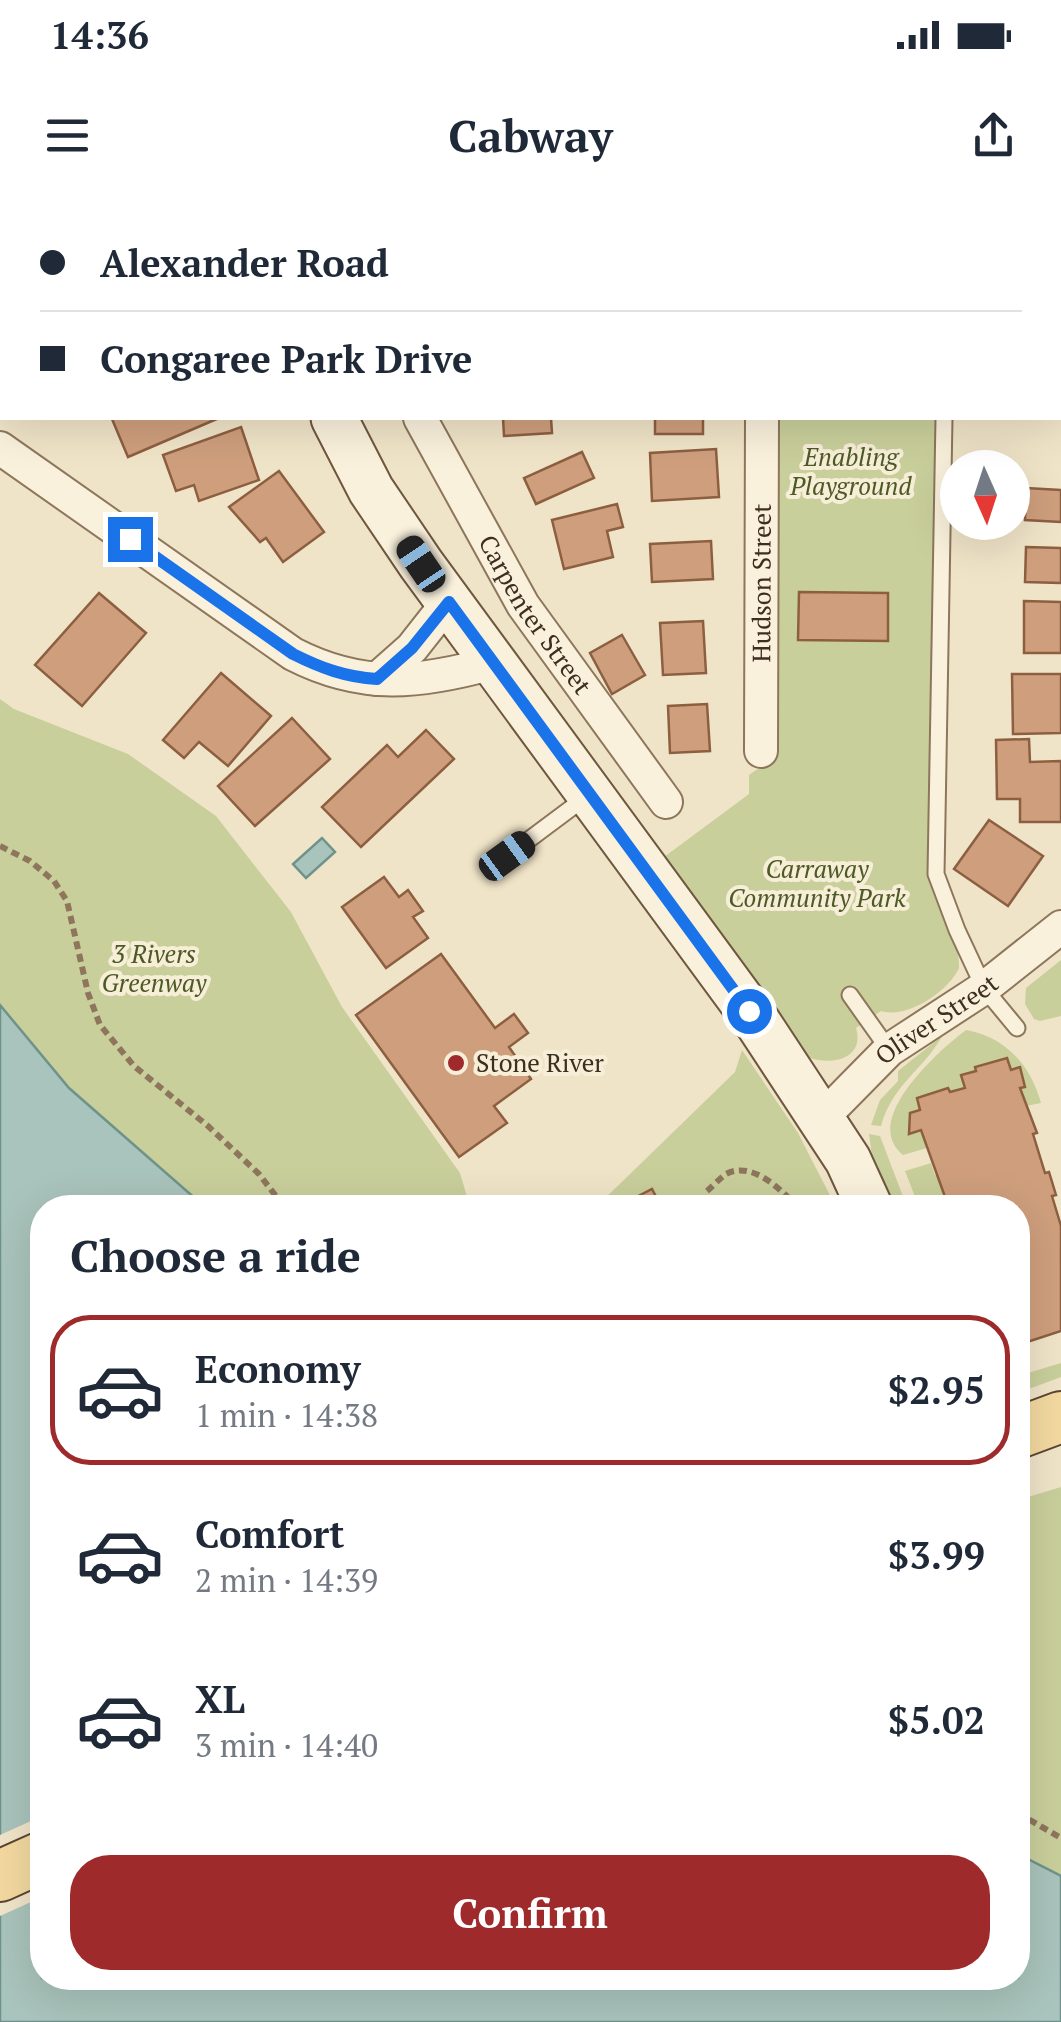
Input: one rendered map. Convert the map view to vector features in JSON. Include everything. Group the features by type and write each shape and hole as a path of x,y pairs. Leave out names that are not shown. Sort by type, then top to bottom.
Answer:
{"main road":[{"path":"1030,1429 1061,1417"},
{"path":"0,1876 30,1862"}],"street":[{"path":"335,420 371,490 749,1011 822,1118 864,1195"},
{"name":"Carpenter Street","path":"421,420 523,606 666,802"},
{"name":"Hudson Street","path":"762,420 762,750"},
{"path":"0,448 293,654 340,674 377,679 418,680 494,663"},
{"path":"377,679 412,648 449,602"},
{"name":"Oliver Street","path":"822,1118 889,1050 984,988 1061,928"}],"lane":[{"path":"944,420 936,874 984,988 1018,1028"},
{"path":"507,856 590,794"},
{"path":"850,995 889,1050"}],"path":[{"path":"0,846 42,871 67,901 88,993 100,1025 134,1066 208,1126 259,1174 275,1195"},
{"path":"707,1191 728,1173 741,1171 770,1182 784,1195"},
{"path":"1030,1820 1061,1838"}],"green space":[{"name":"Carraway Community Park","path":"776,420 936,420 929,862 955,941 959,968 946,986 926,1002 903,1011 881,1011 856,1028 856,1046 837,1060 810,1058 660,860 749,794 749,775 775,757"},
{"name":"3 Rivers Greenway","path":"0,699 14,709 128,754 216,816 291,912 342,1007 460,1173 466,1195 191,1195 69,1088 0,1005"},
{"path":"1061,960 1061,1016 1034,1019 1025,1004 1026,988"},
{"path":"966,1030 993,1039 1015,1055 1031,1077 1041,1103 1026,1106 1020,1088 1025,1086 1020,1068 1011,1070 1007,1058 976,1067 976,1071 962,1075 965,1088 950,1092 947,1088 917,1098 920,1110 910,1113 909,1133 921,1130 927,1148 903,1155 892,1141 891,1124 897,1106 922,1070"},
{"path":"942,1036 893,1099 881,1126 871,1125 880,1100 898,1081 898,1071"},
{"path":"742,1050 798,1133 830,1195 608,1195 735,1072"},
{"path":"869,1134 880,1136 902,1195 888,1195 872,1157"},
{"path":"931,1163 945,1195 914,1195 905,1171"},
{"path":"1061,1363 1061,1377 1030,1389 1030,1372"},
{"path":"1061,1487 1061,1876 1030,1860 1030,1496"}],"water":[{"path":"322,838 335,852 306,878 293,864"},
{"path":"0,1005 69,1088 191,1195 30,1195 30,1990 1030,1990 1030,1860 1061,1876 1061,2022 0,2022"}],"pier":[{"path":"30,1821 30,1902 0,1916 0,1835"}],"building":[{"path":"112,420 214,420 128,457"},
{"path":"503,420 551,420 552,433 504,436"},
{"path":"655,420 703,420 703,434 655,434"},
{"path":"241,427 259,480 199,501 194,485 176,491 163,455"},
{"path":"716,449 719,497 652,501 650,453"},
{"path":"582,452 594,478 536,504 524,478"},
{"path":"279,471 324,532 283,562 266,538 260,542 229,507"},
{"path":"1030,488 1061,490 1061,522 1030,520"},
{"path":"617,504 623,527 607,531 613,557 564,569 552,520"},
{"path":"711,541 713,579 652,582 650,544"},
{"path":"1026,547 1061,548 1061,583 1025,582"},
{"path":"799,592 888,593 888,641 798,640"},
{"path":"99,593 146,633 82,706 35,665"},
{"path":"1024,601 1061,602 1061,653 1024,653"},
{"path":"703,621 706,673 663,675 660,623"},
{"path":"622,635 645,675 612,694 590,653"},
{"path":"221,673 271,716 228,766 199,742 184,758 163,740"},
{"path":"1012,674 1061,674 1061,733 1013,734"},
{"path":"707,704 710,751 670,753 668,706"},
{"path":"292,718 330,759 255,826 218,786"},
{"path":"426,730 454,759 361,847 322,807 387,745 398,757"},
{"path":"1029,739 1030,762 1061,761 1061,822 1020,822 1020,799 997,799 996,740"},
{"path":"989,820 1043,856 1008,906 954,869"},
{"path":"384,877 399,897 408,890 423,911 413,917 428,938 386,968 342,907"},
{"name":"Stone River","path":"441,954 495,1028 514,1014 528,1033 509,1047 531,1079 494,1106 507,1123 459,1157 356,1015"},
{"path":"1007,1058 1011,1070 1020,1067 1025,1087 1020,1088 1037,1133 1033,1134 1045,1173 1049,1172 1056,1195 1052,1196 1061,1226 1061,1331 1030,1341 1030,1195 944,1195 921,1130 909,1134 910,1113 920,1110 917,1098 948,1088 950,1092 965,1088 961,1075 976,1071 975,1067"}],"place":[{"name":"Stone River","path":"456,1063"}],"route":[{"path":"130,539 293,654 320,668 356,678 377,679 397,663 449,602 749,1011"}],"park label":[{"name":"Enabling Playground","path":"851,472"}]}
